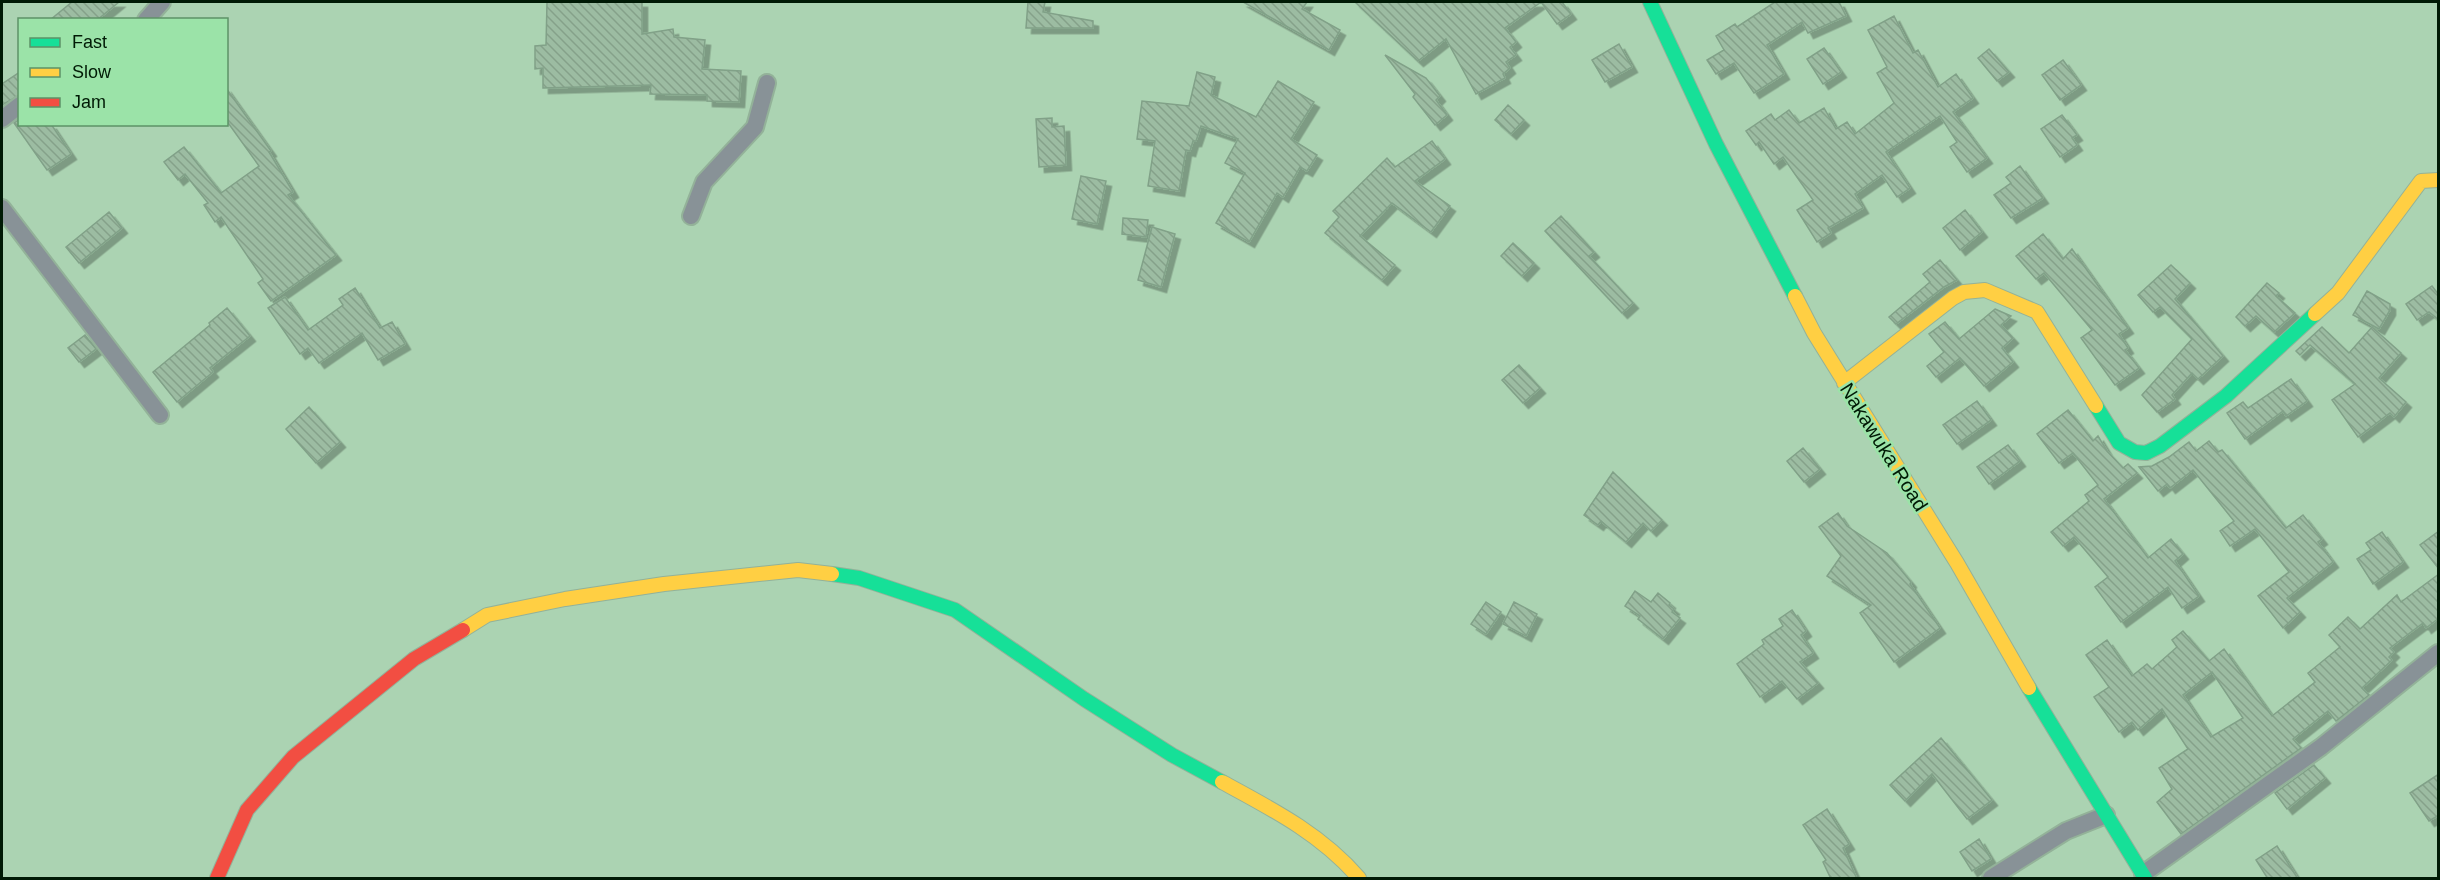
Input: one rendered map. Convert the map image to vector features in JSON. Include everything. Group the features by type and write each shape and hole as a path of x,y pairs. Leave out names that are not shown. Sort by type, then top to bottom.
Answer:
{"street":[{"path":"148,18 162,2"},
{"name":"Nakawuka Road","path":"1650,2 1716,144 1814,333 1957,563 2015,665 2144,876"},
{"path":"691,216 704,182 755,127 767,83"},
{"path":"2,119 18,107"},
{"path":"1844,383 1953,298 1964,292 1985,290 2037,312 2119,443 2134,452 2146,453 2160,446 2226,396 2302,327 2338,292 2417,185 2427,179 2439,180"},
{"path":"2,208 160,415"},
{"path":"217,879 248,810 292,757 414,659 487,615 565,599 664,584 798,570 859,578 955,610 1084,699 1172,755 1290,818 1346,863 1359,879"},
{"path":"2144,876 2321,747 2439,653"},
{"path":"1991,879 2066,831 2106,815"}],"building":[{"path":"72,2 119,2 99,18 52,18"},
{"path":"547,2 642,2 642,34 673,29 674,37 705,40 702,69 741,71 739,102 707,101 707,95 650,94 651,85 543,88 543,68 535,69 535,46 546,45"},
{"path":"1028,2 1045,2 1043,12 1093,21 1093,28 1026,28"},
{"path":"1243,2 1307,2 1302,9 1340,30 1329,50"},
{"path":"1355,2 1541,2 1505,28 1516,42 1510,47 1516,55 1506,62 1510,68 1503,74 1505,78 1476,94 1446,39 1418,61"},
{"path":"1541,2 1562,2 1571,14 1557,24"},
{"path":"1775,2 1839,2 1846,16 1808,33 1802,22 1767,45 1784,74 1754,93 1734,63 1716,74 1707,60 1724,50 1716,36 1735,24 1737,27"},
{"path":"1894,16 1913,53 1918,50 1938,87 1956,74 1973,98 1953,112 1987,158 1967,172 1950,147 1957,142 1940,116 1886,152 1910,188 1897,197 1882,175 1855,194 1863,208 1828,228 1831,233 1817,242 1797,210 1813,200 1783,157 1774,164 1759,142 1756,145 1746,131 1771,114 1775,120 1789,110 1799,123 1824,108 1836,129 1847,122 1855,134 1894,103 1877,73 1887,67 1868,30"},
{"path":"1619,44 1632,67 1605,82 1592,60"},
{"path":"1824,48 1841,72 1823,84 1807,59"},
{"path":"1989,49 2009,72 1997,81 1978,58"},
{"path":"1385,55 1426,78 1440,96 1436,100 1447,115 1435,125"},
{"path":"2063,60 2081,85 2060,100 2042,75"},
{"path":"1197,72 1215,77 1211,95 1256,117 1278,81 1314,102 1291,139 1317,155 1307,171 1300,167 1283,197 1277,193 1249,242 1216,223 1245,173 1225,163 1238,139 1201,126 1190,151 1186,150 1179,191 1148,186 1155,141 1137,139 1142,101 1189,106"},
{"path":"18,73 18,96 2,105 2,84"},
{"path":"228,91 271,151 269,152 293,192 288,195 336,255 271,301 258,283 263,279 221,217 215,222 204,205 208,203 185,174 178,180 164,162 184,147 221,193 259,166 228,123"},
{"path":"1508,105 1524,120 1511,134 1495,120"},
{"path":"2062,115 2077,135 2072,138 2077,145 2060,157 2041,129"},
{"path":"1052,118 1052,127 1064,126 1066,165 1039,167 1036,119"},
{"path":"18,120 18,126 52,126 71,154 47,170 14,123"},
{"path":"1432,141 1445,159 1415,181 1450,206 1431,232 1392,203 1360,236 1395,265 1382,280 1325,233 1339,217 1333,211 1387,158 1395,167"},
{"path":"2020,166 2043,198 2011,218 1994,195 2011,183 2006,177"},
{"path":"1081,176 1106,181 1097,224 1072,219"},
{"path":"1965,210 1982,232 1960,250 1943,228"},
{"path":"109,212 122,228 79,263 66,247"},
{"path":"1561,216 1594,252 1589,256 1633,303 1622,313 1545,231"},
{"path":"1123,218 1148,220 1146,237 1122,234"},
{"path":"1152,227 1175,234 1161,287 1138,280"},
{"path":"2043,234 2063,259 2072,249 2128,328 2119,334 2128,348 2125,350 2139,368 2115,385 2081,338 2092,330 2044,273 2036,279 2016,256"},
{"path":"1513,243 1534,263 1522,276 1501,256"},
{"path":"1940,260 1957,280 1944,287 1896,324 1889,317 1930,282 1923,274"},
{"path":"2171,265 2190,283 2175,299 2223,356 2198,379 2192,373 2172,395 2175,399 2157,412 2142,395 2192,339 2160,307 2153,312 2138,295"},
{"path":"2267,283 2279,293 2276,296 2295,313 2274,332 2256,316 2245,326 2236,317"},
{"path":"2432,286 2439,295 2439,320 2429,312 2417,320 2406,304"},
{"path":"355,288 380,328 392,322 405,344 378,360 362,333 319,363 308,348 300,354 268,308 285,297 308,330 343,305 339,299"},
{"path":"2367,291 2390,304 2390,310 2379,329 2353,315"},
{"path":"227,308 250,336 210,368 213,372 177,402 153,372"},
{"path":"1995,309 2011,316 2001,325 2013,338 2002,348 2013,362 1984,386 1960,358 1936,377 1927,366 1944,352 1929,334 1945,322 1959,339"},
{"path":"2322,327 2349,353 2372,327 2401,353 2379,378 2406,402 2394,417 2390,413 2358,437 2332,400 2355,384 2310,345 2300,355 2296,351"},
{"path":"85,335 96,349 79,362 68,348"},
{"path":"1519,365 1540,388 1523,403 1502,380"},
{"path":"2291,379 2307,401 2286,416 2283,411 2245,439 2227,413 2243,402 2248,408"},
{"path":"1977,401 1991,420 1957,444 1943,425"},
{"path":"309,407 340,442 316,463 286,429"},
{"path":"2068,410 2093,441 2098,436 2107,451 2123,468 2128,464 2137,473 2104,499 2148,558 2171,539 2183,554 2175,561 2199,596 2182,608 2168,587 2121,622 2095,587 2108,577 2074,537 2063,546 2051,532 2089,501 2085,495 2098,485 2073,453 2059,463 2037,434"},
{"path":"2209,441 2218,452 2222,450 2286,528 2303,515 2322,539 2318,542 2333,562 2287,598 2300,612 2283,628 2258,596 2289,572 2255,529 2230,546 2220,531 2234,521 2193,470 2170,488 2167,484 2158,491 2139,467 2152,466 2189,442 2196,451"},
{"path":"2008,445 2020,461 1989,484 1977,467"},
{"path":"1803,448 1820,469 1804,482 1787,461"},
{"path":"1613,472 1662,520 1651,531 1643,523 1626,542 1601,521 1598,525 1584,515"},
{"path":"1838,513 1847,526 1887,553 1911,582 1910,584 1940,628 1894,662 1860,613 1871,605 1827,576 1841,556 1819,527"},
{"path":"2439,531 2439,569 2420,545"},
{"path":"2382,532 2403,562 2373,584 2357,559 2371,550 2366,543"},
{"path":"2439,574 2439,618 2426,628 2423,623 2390,648 2394,652 2389,657 2392,660 2362,688 2369,695 2336,721 2328,711 2293,739 2301,748 2181,834 2157,802 2172,789 2159,768 2188,749 2162,709 2138,730 2132,722 2119,732 2094,697 2109,687 2086,655 2107,640 2132,676 2147,664 2152,669 2177,647 2172,640 2183,631 2209,661 2224,649 2272,716 2315,682 2308,673 2340,647 2329,635 2348,617 2360,629 2397,595 2401,602","holes":["2212,672 2243,718 2211,737 2183,695"]},
{"path":"1635,591 1651,602 1658,593 1670,603 1669,605 1674,609 1672,612 1680,618 1663,639 1638,619 1640,616 1625,606"},
{"path":"1486,602 1501,612 1486,634 1471,624"},
{"path":"1514,602 1537,614 1526,636 1503,624"},
{"path":"1792,610 1806,631 1801,635 1813,653 1800,662 1818,683 1797,699 1782,681 1760,697 1737,664 1764,644 1762,640 1783,626 1779,619"},
{"path":"1941,738 1992,800 1967,819 1932,774 1905,801 1890,785"},
{"path":"2314,765 2325,778 2287,809 2275,793"},
{"path":"2439,774 2439,815 2429,821 2410,793"},
{"path":"1827,809 1849,844 1843,848 1857,879 1831,879 1823,862 1826,860 1803,825"},
{"path":"1979,839 1991,859 1972,871 1960,852"},
{"path":"2277,846 2298,879 2268,879 2256,860"}],"traffic: fast":[{"path":"1650,2 1716,144 1795,296"},
{"path":"2096,406 2119,443 2135,452 2146,453 2160,446 2226,396 2315,314"},
{"path":"832,574 859,578 955,610 1084,699 1172,755 1222,782"},
{"path":"2029,688 2145,878"}],"traffic: slow":[{"path":"2315,314 2338,293 2421,181 2438,180"},
{"path":"1844,383 1953,298 1964,292 1985,290 2037,312 2096,406"},
{"path":"1795,296 1814,333 1957,563 2029,688"},
{"path":"463,630 487,615 565,599 664,584 798,570 832,574"},
{"path":"1222,782 1312,835 1329,848 1359,878"}],"traffic: jam":[{"path":"217,878 247,810 293,757 414,659 463,630"}]}
